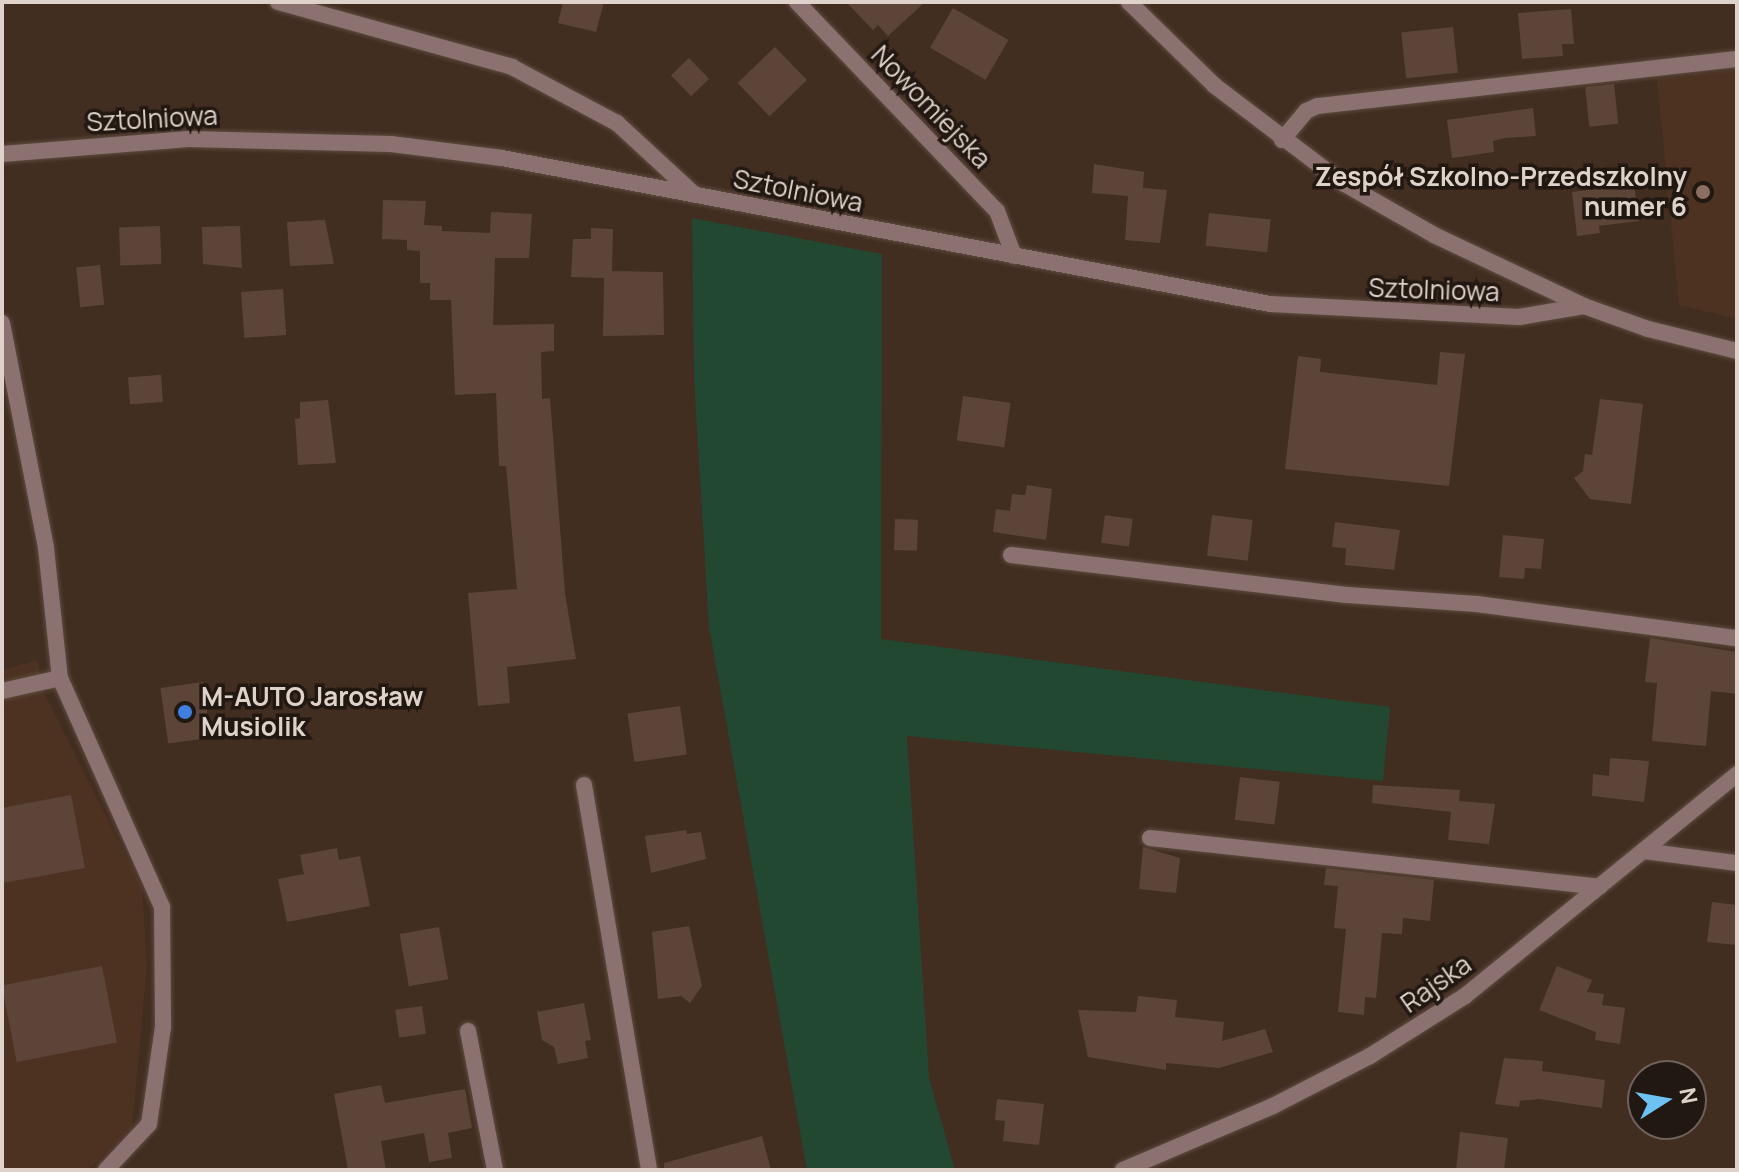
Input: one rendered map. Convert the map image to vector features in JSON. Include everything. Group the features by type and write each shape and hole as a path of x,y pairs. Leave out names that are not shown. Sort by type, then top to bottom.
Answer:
{"street":[{"path":"278,2 512,67 617,123 696,196"},
{"name":"Nowomiejska","path":"797,2 997,211 1014,256"},
{"path":"1129,2 1215,86 1282,140 1343,183 1434,235 1584,306 1648,329 1737,351"},
{"path":"1282,140 1306,111 1318,106 1737,59"},
{"name":"Sztolniowa","path":"2,154 188,139 344,141 502,158 1304,308 1519,317 1584,306"},
{"path":"2,323 46,548 60,678 162,907 163,1027 149,1124 106,1170"},
{"path":"1011,555 1347,595 1477,604 1737,638"},
{"path":"2,691 60,678"},
{"name":"Rajska","path":"1123,1170 1273,1106 1370,1056 1465,996 1737,774"},
{"path":"584,785 649,1170"},
{"path":"1150,838 1599,887"},
{"path":"1643,851 1737,863"},
{"path":"468,1031 495,1170"}],"shaded area":[{"name":"Zespół Szkolno-Przedszkolny numer 6","path":"1737,70 1737,319 1679,305 1657,79"},
{"path":"38,660 41,687 142,887 147,966 132,1127 88,1170 2,1170 2,670"}],"green space":[{"path":"692,218 882,254 881,639 1390,707 1383,781 907,736 929,1078 955,1170 807,1170 709,627 694,377"}],"building":[{"path":"563,2 604,2 596,32 558,23"},
{"path":"846,2 925,2 888,36 878,25 873,30"},
{"path":"953,8 1008,40 985,80 930,48"},
{"path":"1571,9 1574,44 1562,44 1563,56 1522,59 1518,13"},
{"path":"1453,27 1458,73 1406,78 1401,32"},
{"path":"775,47 807,80 770,116 738,83"},
{"path":"689,58 709,79 691,96 671,75"},
{"path":"1614,84 1618,124 1589,127 1585,87"},
{"path":"1533,108 1536,136 1493,141 1494,152 1452,158 1447,120"},
{"path":"1094,164 1144,172 1143,188 1167,190 1160,243 1125,240 1128,196 1092,193"},
{"path":"1634,184 1639,221 1599,226 1600,233 1577,236 1572,192"},
{"path":"383,200 426,201 424,225 442,226 442,231 490,233 491,212 532,214 529,258 495,258 493,325 554,324 554,351 541,352 542,399 550,398 565,593 576,659 507,667 510,703 478,706 468,593 517,589 506,466 499,466 496,393 455,395 451,300 430,300 430,283 420,283 420,251 407,250 407,240 382,239"},
{"path":"1209,213 1271,219 1267,252 1206,246"},
{"path":"325,220 334,264 290,266 287,222"},
{"path":"160,226 161,264 120,265 119,227"},
{"path":"240,226 242,268 203,264 202,227"},
{"path":"591,228 613,229 612,271 663,272 664,335 603,336 604,278 571,277 573,239 591,239"},
{"path":"100,265 104,305 80,307 76,268"},
{"path":"283,289 286,335 244,338 241,292"},
{"path":"1440,352 1465,354 1449,486 1285,469 1298,356 1321,359 1320,372 1437,385"},
{"path":"161,375 163,402 130,404 128,377"},
{"path":"963,396 1011,403 1004,447 957,441"},
{"path":"1600,399 1643,404 1631,504 1590,499 1574,478 1583,471 1585,454 1592,455"},
{"path":"328,400 336,463 298,465 295,419 300,418 300,402"},
{"path":"1027,485 1052,489 1046,540 993,532 996,509 1010,511 1012,494 1025,495"},
{"path":"1105,515 1133,519 1129,547 1101,543"},
{"path":"1212,515 1253,520 1248,561 1207,556"},
{"path":"895,519 918,520 917,551 894,550"},
{"path":"1335,522 1400,530 1394,570 1345,565 1346,548 1332,547"},
{"path":"1503,535 1544,539 1541,569 1525,568 1524,579 1499,577"},
{"path":"1650,638 1737,652 1737,694 1711,691 1706,746 1652,741 1657,683 1645,682"},
{"name":"M-AUTO Jarosław Musiolik","path":"203,682 211,737 168,743 160,688"},
{"path":"680,706 687,755 634,762 628,713"},
{"path":"1610,758 1649,761 1644,802 1592,796 1593,774 1609,776"},
{"path":"1240,777 1280,782 1274,825 1235,820"},
{"path":"1373,785 1460,790 1459,801 1495,804 1489,844 1448,840 1451,812 1372,803"},
{"path":"71,795 85,868 2,883 2,808"},
{"path":"686,830 687,834 701,832 706,859 651,873 645,836"},
{"path":"1143,847 1180,858 1176,893 1139,889"},
{"path":"337,848 339,860 360,856 370,906 287,922 278,879 304,874 300,855"},
{"path":"1326,868 1434,880 1430,921 1403,918 1402,934 1382,933 1376,998 1365,997 1364,1015 1338,1012 1346,929 1334,928 1338,886 1324,885"},
{"path":"1712,902 1737,905 1737,945 1707,942"},
{"path":"689,926 702,986 690,1003 681,996 658,999 652,932"},
{"path":"439,927 448,979 409,986 400,934"},
{"path":"102,966 117,1043 17,1062 2,985"},
{"path":"1557,966 1592,980 1587,992 1604,994 1602,1005 1625,1008 1620,1044 1595,1040 1596,1032 1539,1010"},
{"path":"1138,996 1177,1000 1175,1017 1224,1022 1222,1041 1265,1029 1273,1052 1219,1068 1166,1063 1166,1070 1088,1057 1078,1010 1136,1012"},
{"path":"584,1003 591,1040 585,1041 588,1058 558,1064 554,1047 542,1040 537,1012"},
{"path":"422,1006 426,1034 399,1037 395,1010"},
{"path":"1504,1058 1543,1061 1542,1071 1605,1080 1602,1108 1539,1099 1520,1101 1519,1107 1495,1104"},
{"path":"381,1085 385,1103 465,1089 472,1128 448,1133 452,1158 429,1162 424,1133 381,1141 386,1170 348,1170 334,1094"},
{"path":"997,1099 1044,1104 1039,1145 1003,1141 1005,1121 995,1120"},
{"path":"1460,1132 1508,1138 1504,1170 1456,1170"},
{"path":"762,1136 771,1170 664,1170 664,1163"}],"place":[{"name":"Zespół Szkolno-Przedszkolny numer 6","path":"1703,192"},
{"name":"M-AUTO Jarosław Musiolik","path":"185,712"}]}
